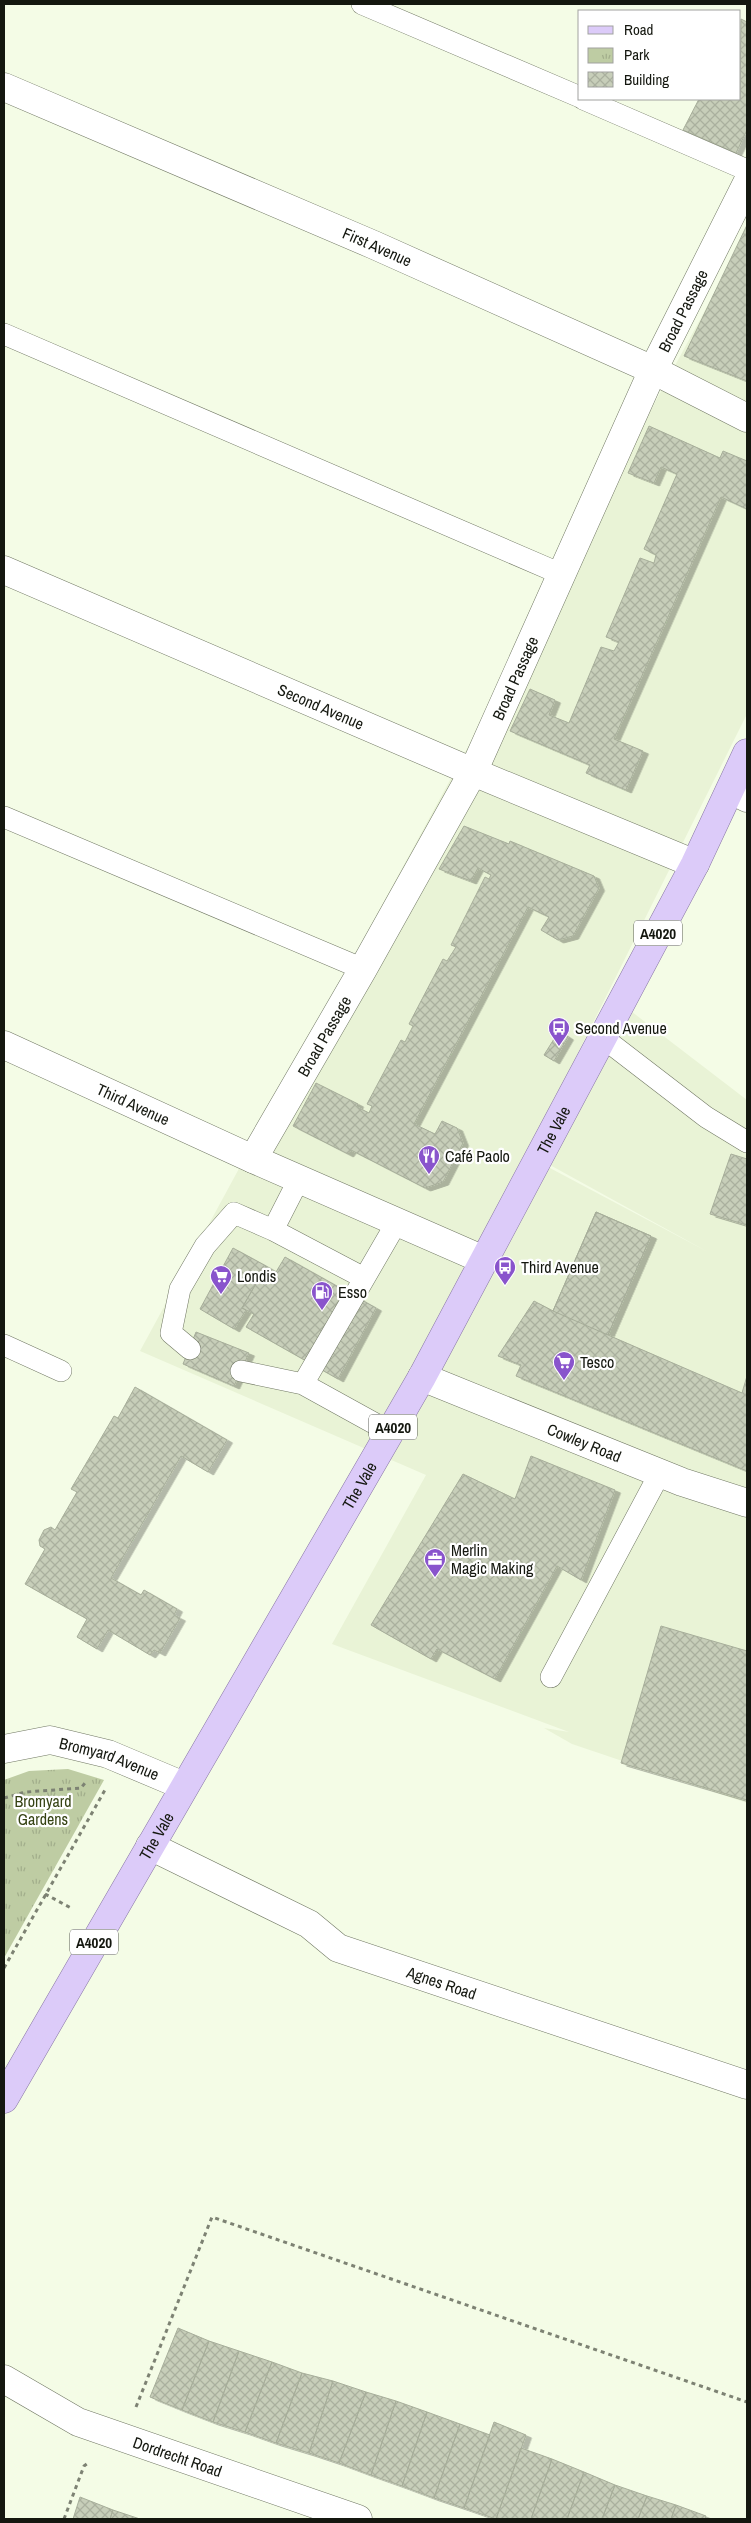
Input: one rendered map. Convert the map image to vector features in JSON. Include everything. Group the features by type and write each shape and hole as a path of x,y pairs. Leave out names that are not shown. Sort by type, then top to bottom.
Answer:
{"main road":[{"name":"The Vale","path":"4,2099 422,1377 695,864 739,794 747,753"}],"street":[{"name":"First Avenue","path":"4,87 374,245 653,370 747,418"},
{"name":"Broad Passage","path":"253,1159 364,969 473,772 653,370 747,182"},
{"name":"Second Avenue","path":"4,570 473,772 695,864"},
{"name":"Third Avenue","path":"4,1045 253,1159 484,1260"},
{"name":"Cowley Road","path":"422,1377 660,1473 747,1503"},
{"name":"Bromyard Avenue","path":"4,1749 50,1740 116,1757 184,1786"},
{"name":"Agnes Road","path":"150,1846 310,1924 338,1948 747,2085"},
{"name":"Dordrecht Road","path":"4,2380 78,2422 358,2519"}],"lane":[{"path":"362,4 578,97"},
{"path":"586,100 747,170"},
{"path":"4,334 561,574"},
{"path":"4,817 364,969"},
{"path":"602,1037 706,1117 747,1142"},
{"path":"273,1230 299,1179"},
{"path":"190,1349 171,1332 180,1289 205,1246 234,1213 273,1230 364,1278"},
{"path":"303,1384 397,1222"},
{"path":"4,1345 60,1371"},
{"path":"241,1370 303,1384 390,1432"},
{"path":"551,1677 660,1473"}],"path":[{"path":"4,1798 26,1792 81,1788 116,1757"},
{"path":"4,1968 116,1757"},
{"path":"44,1894 71,1908"},
{"path":"64,2519 84,2466 124,2438 212,2216 747,2402"}],"shaded area":[{"path":"747,233 747,714 528,1153 533,1159 708,1252 539,1159 623,1005 747,1100 747,1803 572,1744 544,1728 569,1732 332,1644 426,1475 140,1351"}],"green space":[{"name":"Bromyard Gardens","path":"68,1769 104,1780 4,1958 4,1780 29,1771"}],"building":[{"path":"741,19 747,22 747,130 736,153 683,130 698,100 741,100"},
{"path":"747,225 747,381 684,356"},
{"path":"649,426 720,458 723,451 747,461 747,509 721,497 614,739 643,751 626,790 586,773 590,765 510,731 530,689 555,700 549,715 569,723 601,647 614,651 619,642 606,637 640,558 654,563 656,555 644,549 677,474 661,467 654,483 628,473"},
{"path":"464,826 509,844 510,841 594,876 599,888 573,936 558,940 541,930 549,917 528,907 414,1124 435,1134 442,1121 457,1128 463,1143 443,1182 425,1188 351,1150 348,1154 293,1126 316,1083 358,1104 357,1107 369,1113 372,1106 367,1104 401,1040 405,1042 413,1026 409,1024 443,959 447,961 456,947 451,945 485,877 489,879 491,875 478,868 471,881 439,869"},
{"path":"559,1031 568,1037 554,1061 544,1055"},
{"path":"731,1154 747,1159 747,1225 710,1214"},
{"path":"596,1212 651,1236 608,1335 742,1393 747,1376 747,1471 516,1376 521,1365 498,1356 534,1301 553,1311"},
{"path":"596,1212 651,1236 608,1335 553,1311"},
{"path":"233,1248 266,1266 242,1308 246,1310 234,1329 200,1309"},
{"path":"285,1257 376,1308 338,1379 246,1327 254,1314 242,1308 266,1266 276,1272"},
{"path":"196,1332 249,1353 234,1386 183,1364"},
{"path":"135,1387 227,1440 208,1472 181,1456 111,1578 141,1595 144,1590 177,1609 174,1615 180,1618 160,1653 154,1650 150,1655 108,1630 97,1649 77,1637 87,1619 25,1584 45,1549 40,1546 39,1540 44,1530 51,1527 55,1530 77,1492 71,1489 114,1416 118,1418"},
{"path":"531,1456 615,1490 581,1580 557,1566 495,1679 437,1649 431,1659 371,1625 463,1474 515,1499"},
{"path":"661,1626 747,1651 747,1800 621,1763"},
{"path":"178,2328 209,2341 182,2410 150,2397"},
{"path":"209,2341 239,2351 213,2422 182,2410"},
{"path":"239,2351 272,2362 245,2432 213,2422"},
{"path":"272,2362 302,2373 276,2443 245,2432"},
{"path":"302,2373 333,2381 309,2453 276,2443"},
{"path":"333,2381 366,2392 339,2463 309,2453"},
{"path":"366,2392 396,2401 371,2475 339,2463"},
{"path":"396,2401 427,2412 402,2486 371,2475"},
{"path":"427,2412 460,2424 434,2498 402,2486"},
{"path":"494,2422 526,2435 496,2519 464,2508"},
{"path":"460,2424 490,2435 464,2508 434,2498"},
{"path":"521,2448 552,2459 531,2519 496,2519"},
{"path":"552,2459 584,2472 567,2519 531,2519"},
{"path":"584,2472 615,2485 602,2519 567,2519"},
{"path":"615,2485 647,2496 638,2519 602,2519"},
{"path":"647,2496 676,2505 671,2519 638,2519"},
{"path":"80,2497 113,2510 110,2519 73,2519"},
{"path":"676,2505 706,2516 705,2519 671,2519"},
{"path":"113,2510 140,2519 110,2519"}],"place":[{"name":"Second Avenue","path":"559,1047"},
{"name":"Café Paolo","path":"429,1175"},
{"name":"Third Avenue","path":"505,1286"},
{"name":"Londis","path":"221,1295"},
{"name":"Esso","path":"322,1311"},
{"name":"Tesco","path":"564,1381"},
{"name":"Merlin Magic Making","path":"435,1578"}]}
